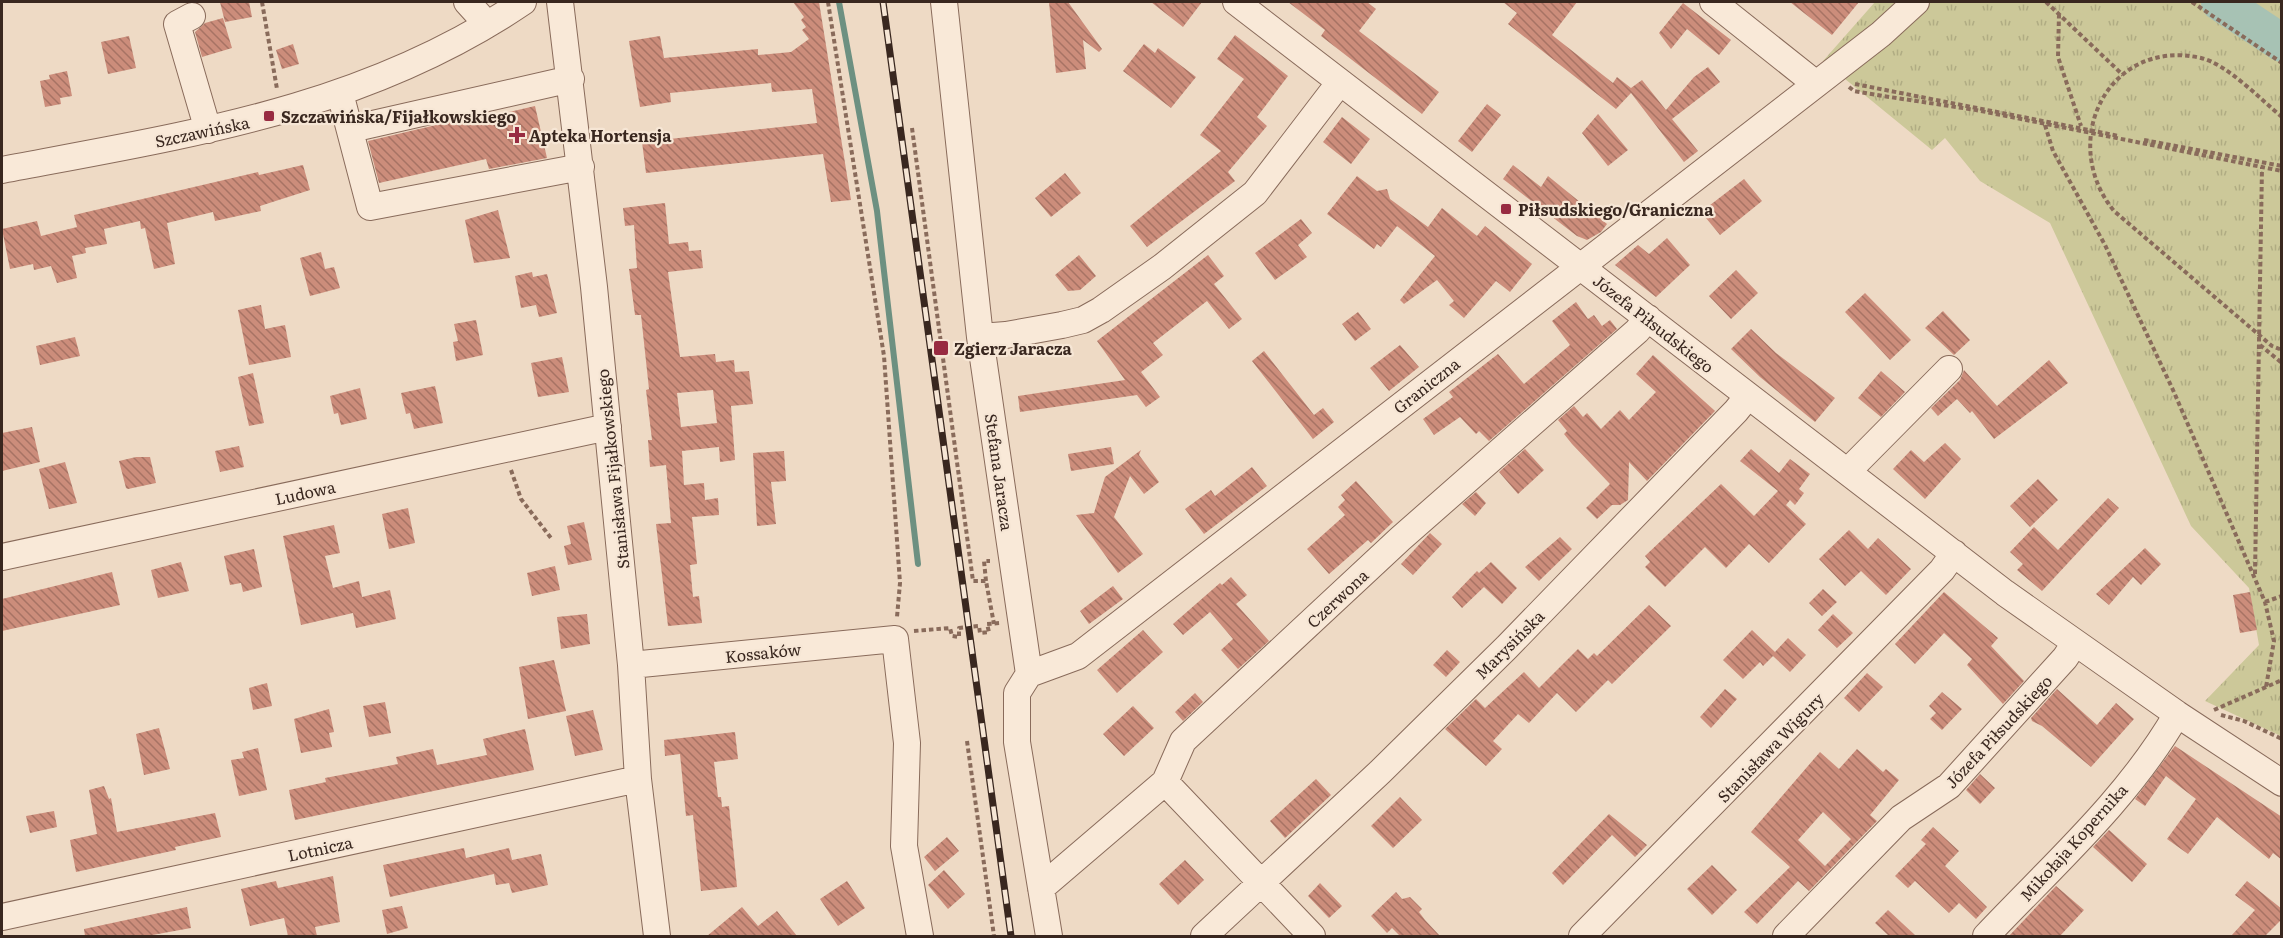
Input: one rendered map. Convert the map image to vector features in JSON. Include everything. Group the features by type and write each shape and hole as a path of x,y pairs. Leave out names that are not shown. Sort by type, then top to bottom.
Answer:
{"street":[{"path":"466,2 487,24"},
{"name":"Szczawińska","path":"2,170 269,116 340,93 411,65 523,2"},
{"name":"Stanisława Fijałkowskiego","path":"560,2 581,167 631,665 638,779 657,936"},
{"name":"Stefana Jaracza","path":"944,2 980,337 1029,674"},
{"name":"Józefa Piłsudskiego","path":"1236,2 1954,553 2075,643 2177,714 2280,781"},
{"path":"1713,2 1816,84"},
{"name":"Graniczna","path":"1029,674 1078,656 1881,34 1916,2"},
{"path":"192,16 177,24 208,130"},
{"path":"351,129 571,79"},
{"path":"980,337 1006,335 1083,320 1162,267 1255,193 1340,82"},
{"path":"340,93 370,207 581,167"},
{"name":"Czerwona","path":"1041,888 1165,782 1183,741 1400,539 1637,331 1647,318"},
{"path":"1848,471 1949,369"},
{"name":"Marysińska","path":"1204,936 1380,772 1507,647 1748,396"},
{"name":"Ludowa","path":"2,557 608,427"},
{"name":"Stanisława Wigury","path":"1582,936 1724,795 1942,570 1954,553"},
{"path":"896,629 907,743 904,846 920,936"},
{"name":"Kossaków","path":"631,665 896,629"},
{"name":"Józefa Piłsudskiego","path":"1786,936 1901,818 1949,786 2065,658 2075,643"},
{"path":"1029,674 1017,693 1017,742 1049,936"},
{"name":"Mikołaja Kopernika","path":"1986,936 2112,803 2177,714"},
{"name":"Lotnicza","path":"2,917 638,779"},
{"path":"1165,782 1312,936"}],"path":[{"path":"262,2 277,90"},
{"path":"828,2 884,356 900,584 896,629 907,632 950,628 951,636 959,637 959,628 979,626 980,633 988,632 987,624 1009,622 1023,629"},
{"path":"2046,2 2123,75"},
{"path":"2192,2 2282,63"},
{"path":"2059,14 2058,57 2083,133"},
{"path":"2282,117 2216,63 2185,56 2154,60 2123,75 2104,96 2090,132 2091,170 2104,199 2114,211 2272,346 2282,350"},
{"path":"2282,166 2090,132 2083,133 1976,111 1854,91 1846,84 1861,84 2081,127 2090,132 2282,171"},
{"path":"2045,125 2052,151 2105,245 2173,390 2265,602 2274,641 2266,687"},
{"path":"912,128 973,581 986,581"},
{"path":"2255,578 2262,167"},
{"path":"2259,345 2282,363"},
{"path":"510,467 521,499 550,538"},
{"path":"992,561 984,561 994,624"},
{"path":"2265,602 2282,596"},
{"path":"2282,680 2211,712 2244,721 2282,739"},
{"path":"967,741 994,936"}],"green space":[{"path":"1875,2 2281,2 2281,736 2205,701 2259,645 2249,588 2191,526 2050,223 1980,181 1945,138 1932,150 1823,61"}],"building":[{"path":"220,2 249,2 252,17 225,22"},
{"path":"793,2 819,2 851,200 831,202 823,154 646,173 642,142 817,123 812,89 772,92 771,83 670,93 671,102 640,107 629,41 660,36 664,58 758,49 758,55 791,52 809,39 802,30 806,27 801,20 804,17"},
{"path":"1049,2 1068,2 1102,49 1099,52 1083,40 1086,69 1056,73"},
{"path":"1151,2 1202,2 1183,27"},
{"path":"1288,2 1367,2 1376,9 1359,31 1439,92 1422,114 1321,36 1325,30"},
{"path":"1503,2 1577,2 1552,35 1613,83 1617,77 1631,88 1642,80 1666,110 1694,77 1708,67 1720,82 1672,119 1698,151 1684,162 1631,93 1616,109 1508,24 1517,13"},
{"path":"1790,2 1859,2 1832,35"},
{"path":"1683,3 1731,40 1719,55 1687,29 1671,49 1659,33"},
{"path":"223,18 232,48 202,57 195,32 205,23"},
{"path":"1235,35 1288,76 1257,117 1267,126 1228,172 1235,181 1147,247 1130,226 1221,151 1200,135 1244,79 1217,59"},
{"path":"129,36 136,68 108,74 101,42"},
{"path":"293,44 299,64 282,69 276,50"},
{"path":"1144,44 1155,53 1158,48 1196,77 1171,108 1123,71"},
{"path":"67,71 72,96 60,98 61,104 45,107 40,81 50,79 49,75"},
{"path":"1487,104 1501,115 1472,152 1458,141"},
{"path":"535,106 547,158 489,169 486,159 379,183 368,141 483,114 484,118"},
{"path":"1598,114 1628,150 1608,166 1582,133"},
{"path":"1342,117 1370,139 1351,164 1323,142"},
{"path":"303,165 310,190 260,206 261,211 215,221 213,212 167,223 175,264 154,269 145,228 141,229 140,221 104,229 107,244 85,248 86,253 72,256 77,278 57,283 51,266 34,270 33,264 10,269 2,229 37,221 41,236 77,227 74,215 258,172 259,175"},
{"path":"1513,165 1541,187 1548,176 1607,224 1601,232 1587,240 1577,236 1503,179"},
{"path":"1065,173 1081,193 1051,217 1035,198"},
{"path":"1357,176 1377,191 1387,189 1390,199 1428,227 1442,208 1477,236 1485,226 1532,264 1510,292 1496,281 1464,318 1449,305 1454,301 1437,280 1404,304 1400,300 1435,256 1397,226 1381,247 1377,244 1374,249 1327,214"},
{"path":"1744,179 1762,201 1720,235 1701,212"},
{"path":"665,203 669,244 688,242 689,251 701,250 703,268 668,272 680,357 715,354 716,362 734,360 735,372 749,371 753,404 731,406 735,460 720,462 719,447 682,451 684,485 704,483 705,500 718,498 719,515 692,517 697,564 690,565 693,597 699,596 702,623 668,626 656,524 671,523 666,465 650,467 648,440 652,440 646,390 649,389 641,315 635,315 629,269 637,268 634,225 625,226 623,208","holes":["713,390 717,423 681,427 677,393"]},
{"path":"498,210 510,258 474,263 465,220"},
{"path":"1301,219 1312,233 1298,245 1307,257 1275,280 1255,253"},
{"path":"1667,238 1690,265 1656,297 1615,265 1638,245 1649,254"},
{"path":"321,252 325,269 334,267 340,288 310,296 300,258"},
{"path":"1079,255 1096,276 1080,290 1068,291 1055,275"},
{"path":"1208,255 1224,276 1214,284 1242,319 1229,329 1207,301 1153,343 1163,355 1141,372 1160,397 1146,407 1137,395 1020,412 1018,396 1125,380 1097,341"},
{"path":"1736,270 1758,293 1731,319 1709,296"},
{"path":"532,272 533,277 547,274 557,313 539,317 536,305 521,308 515,276"},
{"path":"1865,293 1911,340 1890,360 1845,312"},
{"path":"1576,302 1588,319 1594,315 1602,326 1610,320 1617,329 1489,441 1479,431 1476,434 1460,417 1434,435 1423,419 1453,397 1449,392 1498,354 1524,384 1570,345 1552,321"},
{"path":"261,305 265,329 285,325 291,357 249,365 238,310"},
{"path":"1943,311 1970,340 1954,355 1925,328"},
{"path":"1358,312 1371,329 1355,341 1342,324"},
{"path":"476,320 483,355 456,361 453,342 458,341 454,324"},
{"path":"1751,329 1776,353 1835,398 1815,422 1760,377 1731,349"},
{"path":"75,337 80,356 40,365 36,346"},
{"path":"1400,345 1419,367 1389,391 1370,368"},
{"path":"1264,351 1314,415 1323,408 1334,422 1313,439 1252,361"},
{"path":"1653,355 1715,411 1647,481 1629,462 1628,500 1620,505 1612,505 1597,519 1586,508 1610,484 1572,444 1564,434 1567,431 1558,420 1574,406 1583,417 1587,413 1601,429 1620,410 1629,420 1656,392 1636,374"},
{"path":"562,357 569,392 538,397 531,363"},
{"path":"2049,360 2068,383 1994,439 1972,411 1970,413 1957,399 1938,416 1931,408 1960,380 1964,370 1997,406"},
{"path":"1881,371 1905,392 1881,417 1858,398"},
{"path":"253,373 264,423 249,426 238,377"},
{"path":"435,386 443,423 414,429 410,413 406,414 401,393"},
{"path":"360,388 367,419 341,425 338,413 334,414 330,396"},
{"path":"32,427 40,462 2,471 2,433"},
{"path":"1945,443 1961,459 1925,499 1893,469 1911,450 1924,462"},
{"path":"239,446 244,467 220,472 215,451"},
{"path":"1111,447 1114,464 1071,471 1068,454"},
{"path":"1525,449 1544,470 1518,494 1499,472"},
{"path":"1751,449 1779,473 1790,459 1810,474 1799,489 1804,493 1795,505 1790,500 1786,505 1806,524 1769,563 1749,544 1726,568 1705,547 1665,587 1645,567 1650,562 1645,556 1721,484 1754,516 1778,491 1740,461"},
{"path":"1141,450 1139,455 1159,482 1144,494 1130,476 1114,517 1143,554 1118,573 1076,515 1094,513 1105,477"},
{"path":"784,451 786,481 771,482 776,524 757,526 753,453"},
{"path":"150,457 156,483 128,489 119,461"},
{"path":"65,462 77,503 49,509 39,469"},
{"path":"1252,467 1267,486 1204,534 1185,509 1211,490 1215,496"},
{"path":"2038,479 2058,500 2030,527 2010,506"},
{"path":"1356,481 1393,522 1371,543 1368,540 1329,574 1307,549 1345,515 1338,507 1345,500 1341,495"},
{"path":"1476,492 1486,503 1475,516 1462,504"},
{"path":"2108,498 2119,508 2042,591 2017,570 2023,564 2010,552 2034,527 2058,550"},
{"path":"408,508 415,543 389,549 382,514"},
{"path":"584,522 592,560 568,565 564,546 571,544 567,526"},
{"path":"334,525 340,553 325,556 333,588 359,581 362,597 390,590 396,619 356,628 353,613 301,625 283,536"},
{"path":"1849,530 1868,549 1878,538 1911,569 1886,595 1861,571 1845,586 1819,559"},
{"path":"1430,533 1442,544 1413,575 1401,564"},
{"path":"1560,537 1572,549 1539,581 1525,567"},
{"path":"2145,548 2161,564 2141,585 2133,577 2109,605 2096,594"},
{"path":"254,549 262,587 243,592 241,583 230,585 224,556"},
{"path":"181,562 189,591 158,598 151,570"},
{"path":"1491,562 1517,588 1502,604 1484,587 1462,608 1452,597 1477,571 1479,573"},
{"path":"555,566 560,590 532,596 527,573"},
{"path":"112,572 120,605 2,631 2,599"},
{"path":"1231,577 1247,595 1236,604 1269,641 1238,669 1221,650 1233,639 1210,612 1183,635 1173,624 1220,583 1222,585"},
{"path":"1113,586 1123,599 1089,624 1080,611"},
{"path":"1823,589 1837,602 1822,616 1809,603"},
{"path":"1944,592 1998,638 1991,646 2024,681 2003,704 1967,665 1972,659 1944,633 1915,664 1895,644"},
{"path":"2250,592 2257,630 2240,633 2233,595"},
{"path":"1649,605 1671,626 1612,684 1608,680 1576,712 1557,693 1529,723 1518,714 1493,741 1502,749 1486,766 1445,729 1476,699 1485,708 1524,672 1539,688 1578,649 1588,659 1594,653 1597,656"},
{"path":"587,614 590,644 561,649 557,617"},
{"path":"1833,614 1853,633 1837,648 1818,630"},
{"path":"1143,630 1163,652 1117,693 1097,670"},
{"path":"1752,630 1775,652 1788,638 1806,655 1790,672 1773,656 1763,666 1760,662 1743,679 1723,660"},
{"path":"1447,650 1460,662 1446,677 1433,665"},
{"path":"554,660 566,711 528,719 519,667"},
{"path":"1867,673 1883,687 1859,712 1844,698"},
{"path":"267,683 272,706 253,710 249,688"},
{"path":"1725,689 1737,699 1711,728 1700,717"},
{"path":"2057,689 2097,725 2116,703 2134,719 2091,767 2042,726 2032,721 2031,718"},
{"path":"1942,692 1962,709 1942,730 1930,719 1936,713 1929,706"},
{"path":"1195,693 1203,702 1183,721 1175,712"},
{"path":"385,702 391,733 369,737 363,706"},
{"path":"1133,706 1154,728 1124,756 1103,734"},
{"path":"329,709 334,732 329,733 332,747 301,753 294,719"},
{"path":"593,710 603,750 575,756 566,716"},
{"path":"159,728 170,769 144,775 136,734"},
{"path":"525,729 534,770 295,820 289,790 326,782 325,778 398,764 396,757 433,749 437,765 487,755 483,739"},
{"path":"735,732 738,759 714,762 718,797 721,797 722,807 729,806 737,887 701,891 693,815 686,816 680,754 665,756 664,740"},
{"path":"2175,746 2282,817 2282,860 2273,853 2269,859 2217,817 2188,854 2167,839 2196,799 2166,776 2145,806 2135,799"},
{"path":"258,748 267,790 239,796 231,760 244,758 242,752"},
{"path":"1857,749 1883,772 1886,769 1899,780 1870,815 1877,821 1809,891 1798,881 1757,924 1744,912 1790,867 1751,832 1820,752 1839,769","holes":["1823,812 1851,839 1825,866 1798,840"]},
{"path":"1980,774 1995,788 1980,804 1966,790"},
{"path":"1316,779 1331,795 1285,838 1270,821"},
{"path":"104,786 109,799 111,798 117,832 215,813 221,837 175,847 176,850 76,872 70,840 97,834 89,790"},
{"path":"1400,797 1422,820 1393,848 1371,826"},
{"path":"54,811 57,827 30,833 26,816"},
{"path":"1609,814 1647,845 1635,857 1612,835 1563,885 1552,873"},
{"path":"1933,827 1959,851 1945,866 1987,907 1976,919 1959,903 1949,913 1915,881 1908,888 1895,876 1926,844 1921,840"},
{"path":"2109,830 2147,864 2132,882 2093,847"},
{"path":"947,837 959,851 935,871 924,857"},
{"path":"464,848 466,858 509,848 512,860 541,854 548,885 512,893 509,883 496,885 494,874 390,897 383,865"},
{"path":"1185,860 1204,880 1178,905 1159,884"},
{"path":"1712,865 1737,890 1712,915 1687,889"},
{"path":"944,870 965,894 948,909 928,885"},
{"path":"333,876 340,922 315,927 317,936 288,936 284,918 250,926 241,889 276,881 278,888"},
{"path":"847,881 865,908 838,926 820,899"},
{"path":"2247,881 2282,909 2282,919 2265,936 2231,936 2255,910 2235,895"},
{"path":"1320,883 1342,906 1329,918 1308,896"},
{"path":"2056,886 2084,910 2060,936 2009,936"},
{"path":"1396,892 1402,899 1410,897 1422,909 1419,912 1440,936 1400,936 1392,928 1387,933 1371,916"},
{"path":"402,906 408,928 387,934 382,910"},
{"path":"187,907 191,928 147,936 85,936 84,929"},
{"path":"742,907 758,926 777,911 797,936 707,936"},
{"path":"1888,910 1916,936 1889,936 1875,923"}],"waterway":[{"path":"839,2 877,211 918,564"},
{"path":"2220,2 2282,43"}],"railway":[{"path":"883,2 1011,936"}],"place":[{"name":"Szczawińska/Fijałkowskiego","path":"269,116"},
{"name":"Apteka Hortensja","path":"517,135"},
{"name":"Piłsudskiego/Graniczna","path":"1506,209"},
{"name":"Zgierz Jaracza","path":"941,348"}]}
